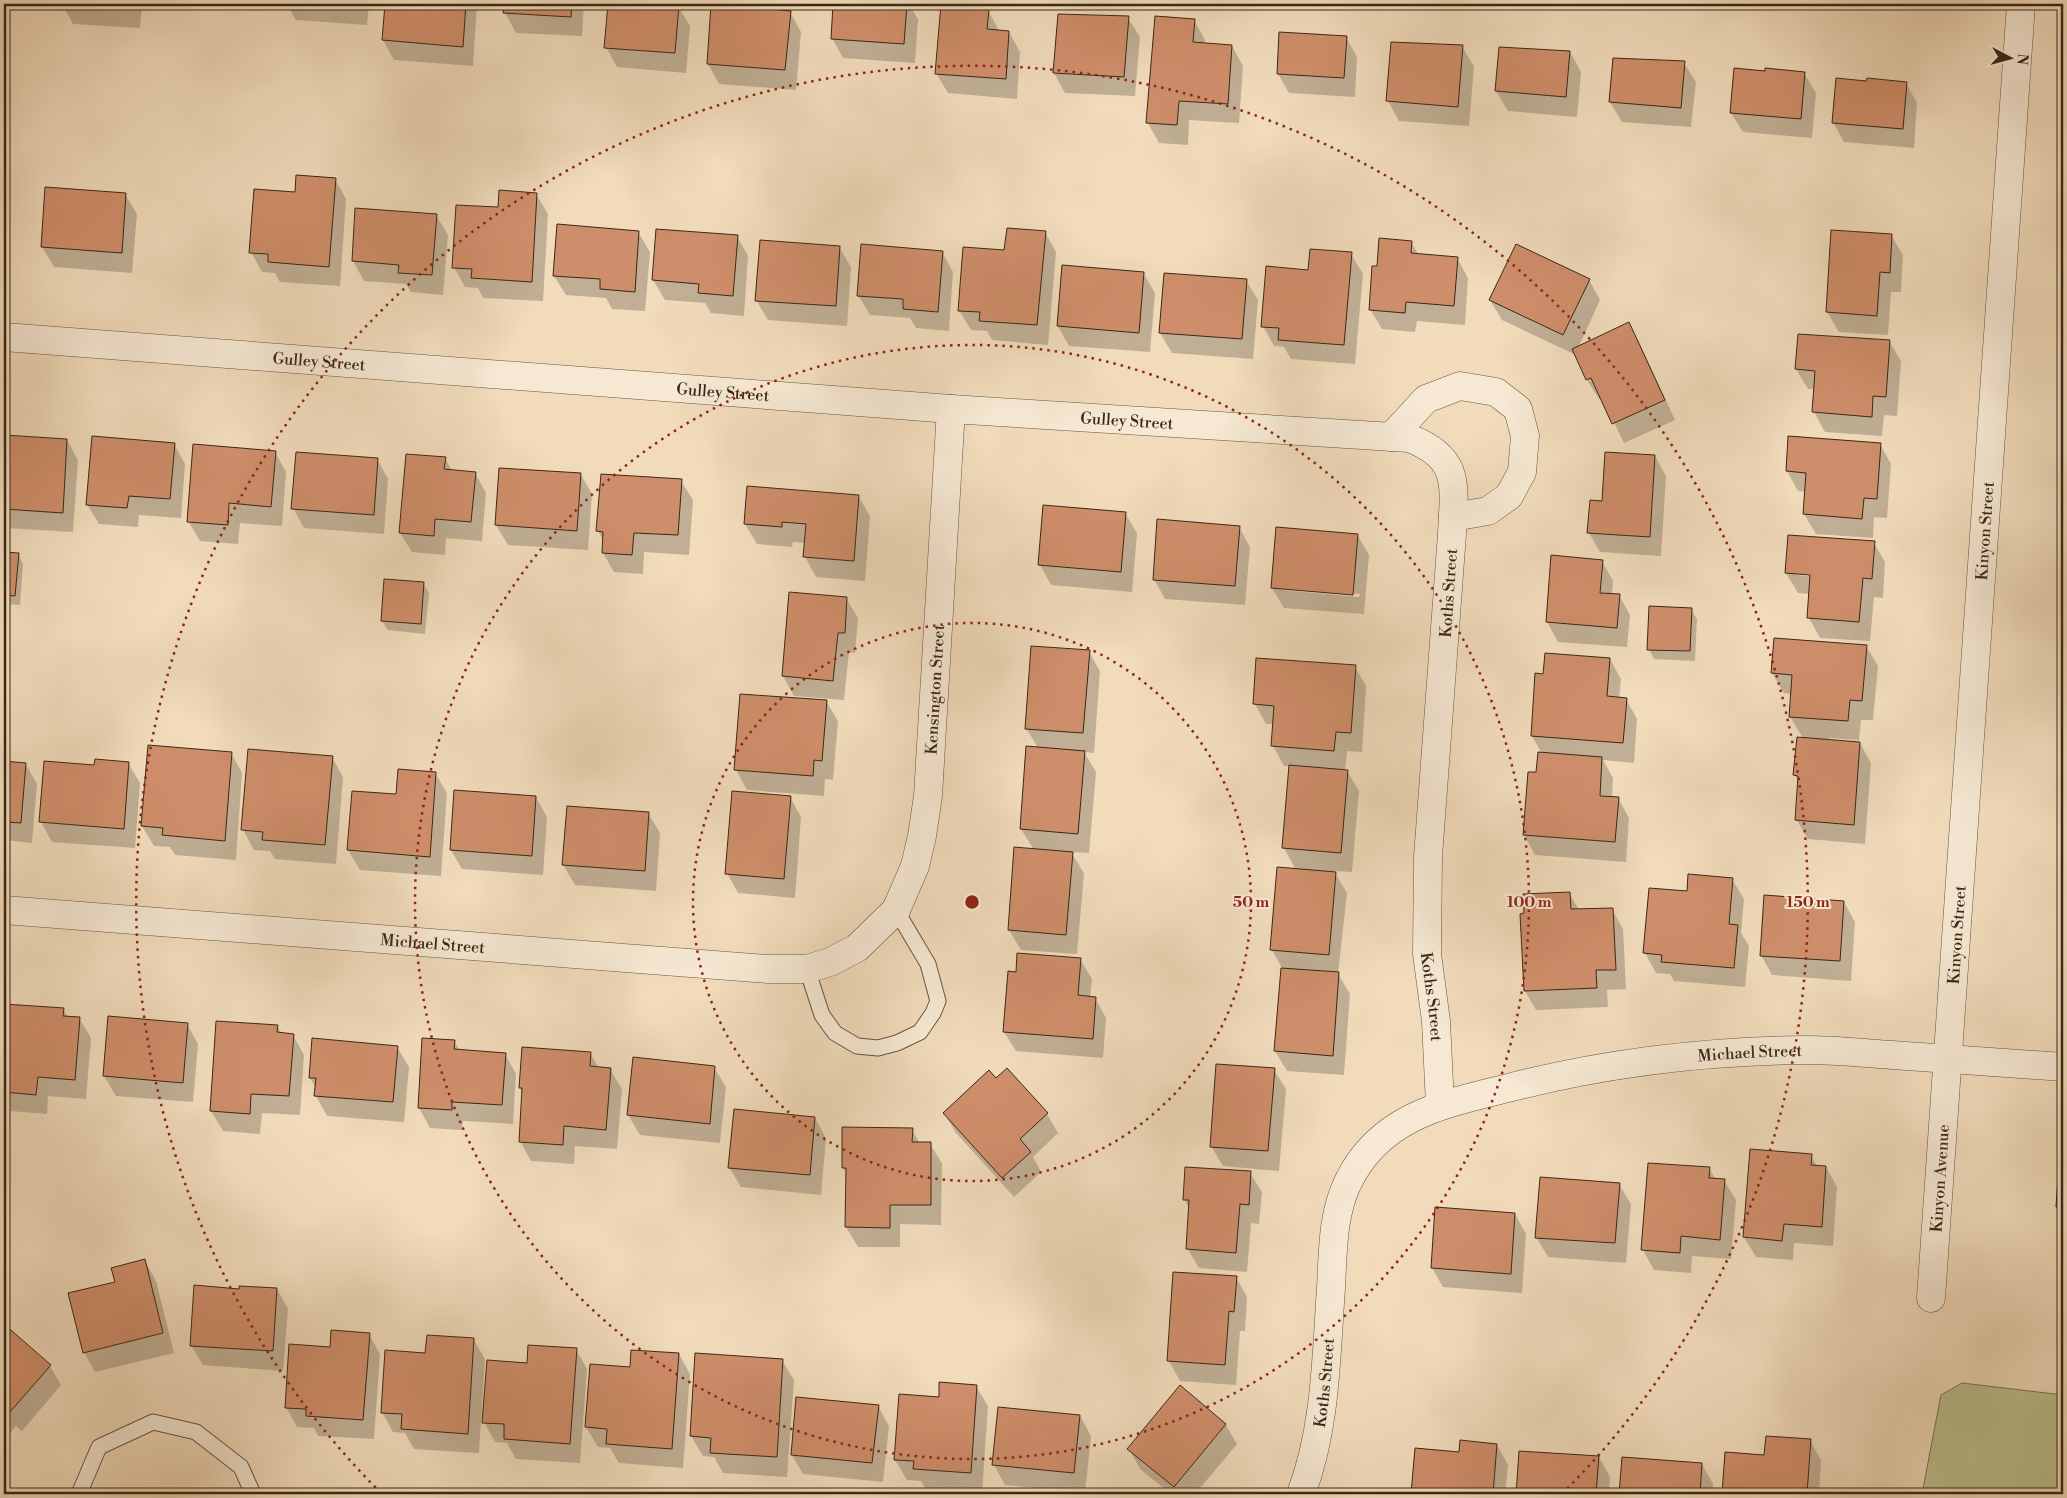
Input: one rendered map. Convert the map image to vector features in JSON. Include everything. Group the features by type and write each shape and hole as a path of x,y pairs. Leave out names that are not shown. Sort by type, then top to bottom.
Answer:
{"street":[{"name":"Kinyon Street","path":"1948,1059 2021,4"},
{"name":"Gulley Street","path":"4,337 952,409 1409,438 1427,445 1438,454"},
{"path":"1391,437 1426,399 1460,386 1496,392 1518,409 1525,436 1523,463 1522,472 1509,496 1488,511 1453,517"},
{"name":"Kensington Street","path":"858,948 896,910 915,866 922,836 928,796 952,409"},
{"name":"Koths Street","path":"1301,1494 1312,1465 1322,1414 1335,1226 1347,1184 1360,1162 1383,1136 1412,1116 1440,1105 1436,1021 1427,954 1428,857 1454,486 1449,468 1438,454"},
{"name":"Michael Street","path":"4,910 768,969 807,969 830,962 858,948"},
{"name":"Michael Street","path":"1440,1105 1559,1075 1626,1063 1694,1055 1807,1050 2063,1067"},
{"name":"Kinyon Avenue","path":"1931,1298 1948,1059"}],"lane":[{"path":"807,969 822,1015 835,1033 857,1046 878,1048 897,1044 920,1032 933,1013 938,1001 928,964 896,910"},
{"path":"80,1494 100,1447 153,1422 196,1432 240,1467 252,1494"}],"green space":[{"path":"1962,1383 2063,1395 2063,1494 1922,1494 1941,1395"}],"building":[{"path":"61,4 130,4 129,8"},
{"path":"329,4 356,4 356,6"},
{"path":"385,4 466,4 463,47 382,40"},
{"path":"504,4 572,4 571,17 503,13"},
{"path":"608,4 679,5 675,53 604,48"},
{"path":"711,4 761,4 760,8 791,11 785,70 707,64"},
{"path":"833,4 907,4 904,44 831,39"},
{"path":"941,4 989,9 987,29 1009,31 1006,79 935,74"},
{"path":"1058,14 1129,16 1124,77 1053,73"},
{"path":"1155,16 1195,19 1193,42 1232,45 1228,104 1179,101 1177,125 1146,123"},
{"path":"1279,32 1347,36 1344,78 1277,74"},
{"path":"1391,42 1463,45 1458,107 1386,101"},
{"path":"1499,47 1570,51 1566,97 1495,91"},
{"path":"1613,58 1685,61 1681,108 1609,102"},
{"path":"1734,68 1765,71 1765,68 1805,72 1801,119 1730,113"},
{"path":"1836,78 1866,81 1867,78 1907,82 1903,129 1832,123"},
{"path":"296,175 336,178 329,267 268,262 268,254 249,253 254,189 295,192"},
{"path":"45,187 126,193 122,253 41,247"},
{"path":"499,190 537,193 532,282 471,278 472,269 452,268 456,205 498,207"},
{"path":"355,208 437,214 432,275 398,273 399,265 352,261"},
{"path":"557,224 639,231 635,292 600,289 600,279 553,276"},
{"path":"1007,228 1046,231 1037,325 979,321 980,312 958,311 963,247 1004,250"},
{"path":"656,229 738,235 733,296 698,293 699,284 652,280"},
{"path":"1831,230 1892,234 1890,273 1880,272 1877,316 1826,312"},
{"path":"1379,238 1412,241 1411,253 1458,257 1454,306 1406,302 1405,313 1369,310 1372,266 1377,266"},
{"path":"760,240 840,246 836,306 755,301"},
{"path":"861,244 943,251 938,312 903,309 903,299 857,296"},
{"path":"1516,244 1590,279 1563,335 1489,300"},
{"path":"1310,249 1352,252 1344,345 1278,340 1279,328 1261,327 1266,266 1308,270"},
{"path":"1062,265 1144,272 1139,333 1057,326"},
{"path":"1164,273 1247,279 1242,339 1159,333"},
{"path":"1629,322 1665,400 1612,424 1591,378 1586,380 1572,349"},
{"path":"1798,334 1890,340 1886,397 1873,396 1872,417 1812,412 1815,371 1795,369"},
{"path":"4,435 67,439 63,513 4,509"},
{"path":"92,436 175,443 170,499 129,496 127,508 86,505"},
{"path":"1788,436 1881,443 1877,499 1864,498 1862,519 1803,514 1806,473 1786,471"},
{"path":"193,444 276,451 271,507 229,503 228,525 187,522"},
{"path":"296,452 378,458 374,515 291,509"},
{"path":"1605,452 1655,455 1650,537 1587,533 1590,500 1602,501"},
{"path":"406,454 446,457 444,469 476,472 471,522 435,519 434,536 399,533"},
{"path":"499,468 581,473 577,531 495,525"},
{"path":"601,474 682,479 678,535 634,533 632,555 602,553 603,532 596,531"},
{"path":"747,486 859,495 854,561 803,557 806,524 782,522 782,527 744,524"},
{"path":"1043,505 1126,512 1121,572 1038,565"},
{"path":"1157,519 1240,526 1235,586 1153,580"},
{"path":"1276,527 1358,534 1353,595 1271,588"},
{"path":"1788,535 1875,541 1872,579 1863,578 1859,622 1807,618 1810,575 1785,573"},
{"path":"4,552 19,553 15,596 4,595"},
{"path":"1551,555 1603,560 1600,593 1620,594 1617,628 1546,622"},
{"path":"384,579 424,582 421,624 381,621"},
{"path":"789,592 847,597 845,633 838,633 833,681 782,676"},
{"path":"1649,606 1692,608 1690,651 1647,650"},
{"path":"1774,638 1867,645 1862,701 1850,700 1848,721 1789,717 1792,675 1771,673"},
{"path":"1031,646 1090,650 1083,733 1025,729"},
{"path":"1545,653 1610,658 1607,696 1627,698 1623,743 1531,736 1535,673 1543,674"},
{"path":"1256,658 1356,665 1351,733 1336,732 1334,751 1271,746 1274,706 1253,704"},
{"path":"740,694 827,700 822,761 814,760 813,776 734,770"},
{"path":"1797,737 1860,742 1854,825 1795,820 1798,776 1793,775"},
{"path":"148,745 232,752 225,841 162,835 163,828 141,826"},
{"path":"1026,746 1085,751 1078,834 1020,829"},
{"path":"248,749 333,756 325,845 262,840 263,832 241,830"},
{"path":"1538,752 1602,757 1600,796 1619,797 1615,842 1523,835 1528,772 1536,772"},
{"path":"95,759 129,762 124,829 39,822 44,761 94,765"},
{"path":"4,761 26,763 21,823 4,822"},
{"path":"1289,765 1348,770 1341,853 1282,848"},
{"path":"398,769 436,772 430,857 347,850 352,791 396,794"},
{"path":"454,790 536,796 532,856 450,850"},
{"path":"732,791 791,796 784,879 725,874"},
{"path":"567,806 649,812 645,871 562,865"},
{"path":"1014,847 1073,852 1066,935 1008,930"},
{"path":"1277,867 1336,872 1329,955 1270,950"},
{"path":"1688,874 1733,878 1729,924 1738,925 1734,968 1661,962 1662,955 1643,953 1649,888 1687,891"},
{"path":"1570,892 1571,909 1613,908 1616,970 1596,970 1597,988 1524,991 1520,914 1524,913 1523,894"},
{"path":"1764,895 1844,901 1840,961 1760,956"},
{"path":"1017,953 1081,958 1078,995 1096,997 1093,1039 1003,1032 1008,971 1016,972"},
{"path":"1281,968 1339,972 1333,1056 1274,1051"},
{"path":"4,1004 64,1008 63,1016 80,1017 75,1080 38,1077 36,1095 4,1092"},
{"path":"108,1016 188,1023 183,1083 103,1076"},
{"path":"216,1021 278,1025 277,1032 294,1034 289,1096 251,1094 250,1114 210,1111"},
{"path":"312,1038 398,1046 393,1102 314,1096 316,1078 309,1078"},
{"path":"422,1038 455,1040 454,1049 506,1053 502,1105 452,1102 452,1110 418,1108"},
{"path":"522,1047 591,1052 590,1066 611,1068 606,1130 564,1126 563,1145 519,1142 522,1088 519,1088"},
{"path":"633,1057 715,1066 710,1124 627,1115"},
{"path":"1216,1064 1275,1068 1268,1151 1210,1147"},
{"path":"1007,1068 1048,1113 1020,1139 1031,1152 1002,1178 943,1113 989,1070 996,1078"},
{"path":"734,1109 815,1117 810,1175 728,1168"},
{"path":"842,1127 913,1128 912,1142 931,1142 931,1205 890,1205 890,1228 845,1227 846,1168 842,1168"},
{"path":"1750,1149 1812,1154 1811,1165 1826,1166 1822,1227 1784,1224 1782,1241 1743,1237"},
{"path":"2059,1162 2063,1162 2063,1208 2056,1207"},
{"path":"1648,1163 1710,1167 1709,1178 1725,1179 1720,1240 1681,1236 1680,1253 1641,1250"},
{"path":"1185,1167 1251,1171 1249,1205 1240,1204 1236,1253 1186,1249 1189,1200 1183,1200"},
{"path":"1540,1177 1620,1183 1615,1243 1535,1238"},
{"path":"1435,1207 1515,1213 1511,1274 1431,1268"},
{"path":"145,1259 163,1333 83,1353 68,1293 115,1282 111,1268"},
{"path":"1173,1272 1237,1276 1234,1312 1229,1311 1225,1365 1167,1361"},
{"path":"194,1285 239,1289 239,1286 277,1288 273,1351 190,1346"},
{"path":"4,1324 51,1365 10,1412 4,1407"},
{"path":"331,1330 370,1333 363,1420 306,1416 306,1409 285,1408 289,1344 330,1347"},
{"path":"427,1335 474,1338 468,1434 401,1429 402,1414 381,1413 385,1350 425,1353"},
{"path":"528,1345 577,1348 570,1444 504,1439 504,1424 482,1423 487,1360 527,1363"},
{"path":"631,1350 679,1353 672,1449 606,1444 607,1429 585,1427 590,1364 630,1367"},
{"path":"695,1353 783,1359 777,1457 710,1453 711,1438 690,1436"},
{"path":"939,1382 977,1385 971,1473 913,1469 914,1461 894,1460 899,1394 939,1397"},
{"path":"1180,1385 1226,1424 1174,1487 1127,1449"},
{"path":"796,1397 879,1405 872,1463 791,1455"},
{"path":"998,1407 1080,1415 1074,1473 992,1465"},
{"path":"1766,1436 1811,1439 1807,1494 1722,1494 1725,1452 1764,1455"},
{"path":"1460,1440 1497,1444 1493,1494 1411,1494 1415,1448 1459,1452"},
{"path":"1519,1451 1599,1456 1596,1494 1516,1494"},
{"path":"1622,1457 1702,1463 1700,1494 1619,1494"}]}
